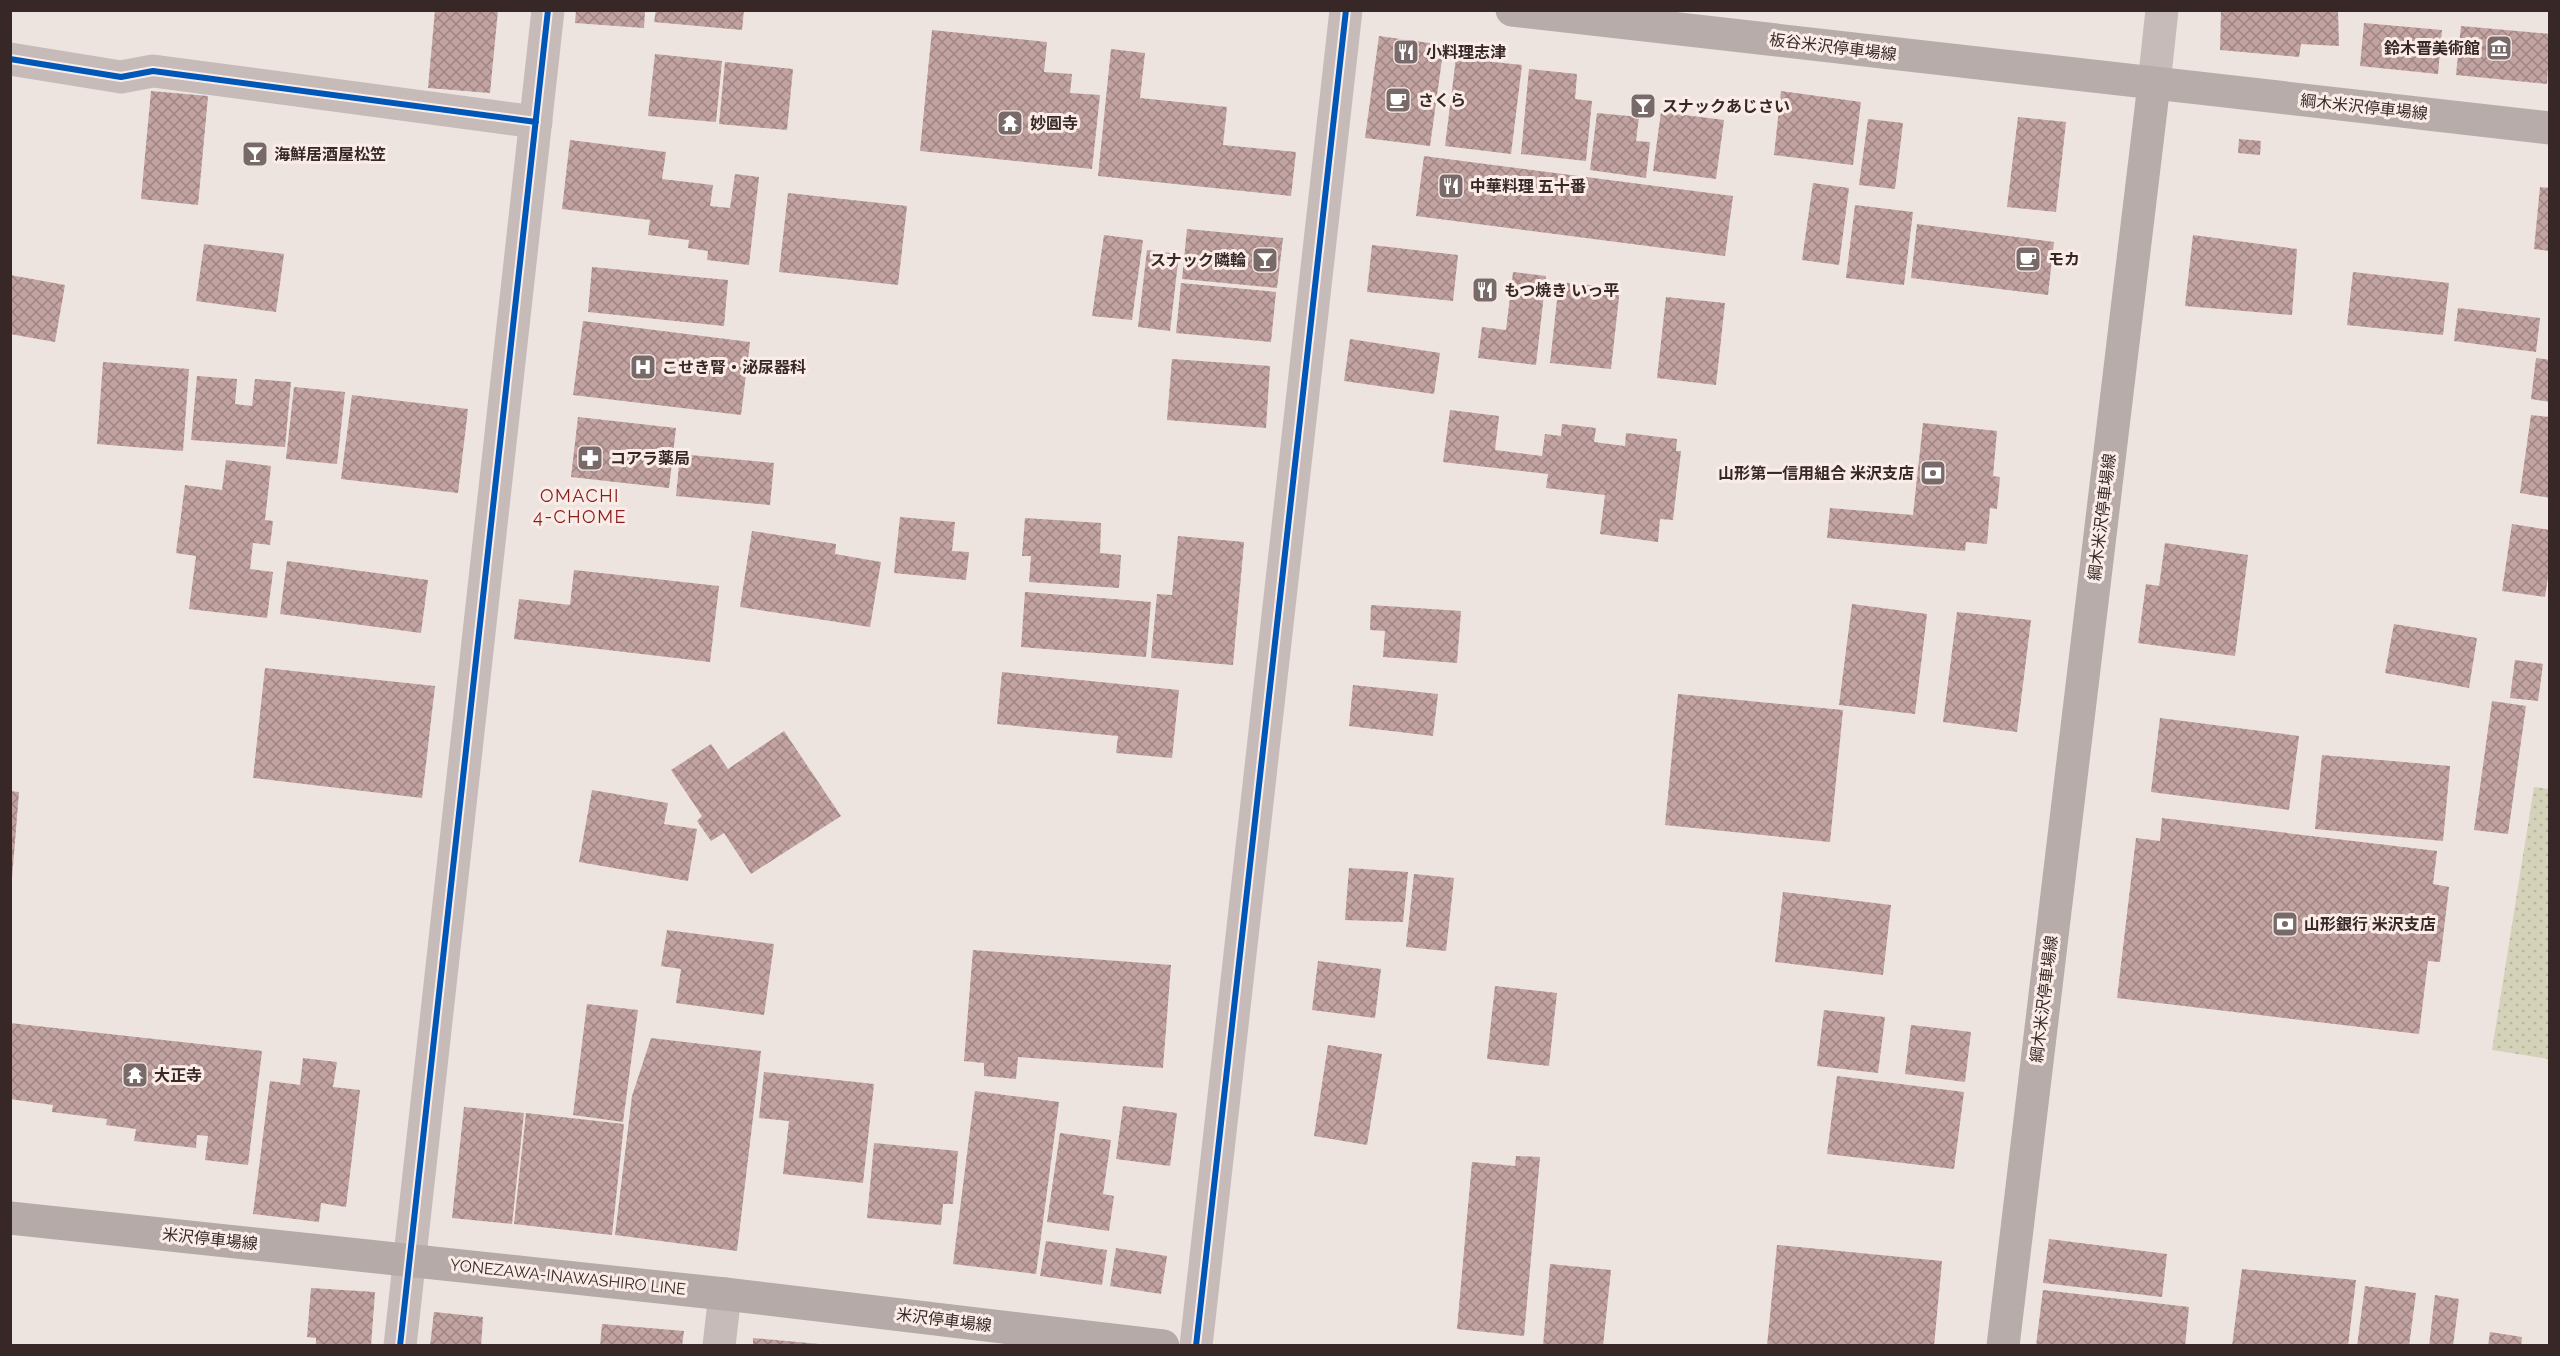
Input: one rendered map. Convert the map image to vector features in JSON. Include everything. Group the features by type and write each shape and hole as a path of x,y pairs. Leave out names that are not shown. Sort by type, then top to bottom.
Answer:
{"main road":[{"name":"板谷米沢停車場線","path":"1512,10 2154,84"},
{"name":"綱木米沢停車場線","path":"2003,1346 2154,84 2550,128"},
{"name":"米沢停車場線","path":"10,1218 410,1260"},
{"name":"YONEZAWA-INAWASHIRO LINE","path":"410,1260 726,1294"},
{"name":"米沢停車場線","path":"726,1294 1163,1346"}],"street":[{"path":"400,1346 548,10"},
{"path":"1196,1346 1346,10"},
{"path":"2154,84 2162,10"},
{"path":"10,59 121,77 153,71 536,122"},
{"path":"719,1346 726,1294"}],"shaded area":[{"path":"2534,787 2549,789 2549,1059 2492,1050"}],"building":[{"path":"435,10 498,10 490,93 428,88"},
{"path":"576,10 645,10 644,28 575,23"},
{"path":"656,10 744,10 742,30 654,22"},
{"path":"2221,10 2338,10 2339,46 2301,44 2299,57 2220,50"},
{"path":"2364,23 2442,30 2438,74 2360,66"},
{"path":"2461,26 2550,34 2547,84 2456,75"},
{"name":"妙圓寺","path":"932,30 1047,42 1044,72 1072,74 1070,93 1100,95 1092,169 920,151"},
{"path":"1379,36 1444,45 1430,146 1365,138"},
{"path":"1111,49 1145,53 1140,98 1227,107 1223,145 1296,152 1291,196 1098,176"},
{"path":"655,54 722,61 716,122 648,116"},
{"path":"1456,58 1522,65 1511,154 1445,146"},
{"path":"725,62 793,69 787,130 719,124"},
{"path":"1529,69 1577,74 1575,99 1592,101 1586,161 1521,154"},
{"path":"151,91 208,96 198,205 141,199"},
{"path":"1781,91 1861,102 1853,165 1774,155"},
{"path":"1661,112 1724,120 1716,179 1653,171"},
{"path":"1597,113 1639,117 1636,141 1650,142 1646,178 1590,170"},
{"path":"2018,117 2066,122 2056,212 2007,207"},
{"path":"1868,119 1903,123 1895,189 1859,185"},
{"path":"2239,139 2261,141 2260,155 2238,153"},
{"path":"570,140 666,152 662,179 713,185 710,206 730,208 735,174 759,177 749,265 707,260 708,251 688,248 689,240 648,235 650,220 562,209"},
{"path":"1424,156 1733,196 1725,256 1416,216"},
{"path":"1813,183 1849,188 1839,265 1802,260"},
{"path":"2540,187 2550,188 2550,251 2534,249"},
{"path":"788,193 907,206 898,285 779,272"},
{"path":"1855,205 1913,212 1904,285 1846,278"},
{"path":"1917,224 2054,242 2048,295 1911,278"},
{"path":"1187,229 1283,238 1277,288 1182,279"},
{"path":"1104,235 1143,240 1132,320 1092,316"},
{"path":"2193,235 2297,249 2292,315 2185,306"},
{"path":"204,244 284,254 276,312 196,301"},
{"path":"1372,245 1458,255 1453,301 1367,292"},
{"path":"1147,250 1179,254 1170,331 1138,327"},
{"path":"592,267 728,280 724,326 588,312"},
{"path":"1513,272 1546,276 1536,365 1478,358 1482,327 1506,330"},
{"path":"2353,272 2449,283 2443,335 2347,325"},
{"path":"10,275 65,285 55,342 10,334"},
{"path":"1559,282 1620,288 1611,369 1550,363"},
{"path":"1181,283 1276,292 1271,342 1176,333"},
{"path":"1666,297 1725,303 1716,385 1657,378"},
{"path":"2458,308 2540,318 2536,352 2454,341"},
{"path":"583,321 750,342 741,415 573,395"},
{"path":"1350,339 1440,353 1434,394 1344,381"},
{"path":"2536,358 2550,360 2550,402 2531,399"},
{"path":"1172,359 1270,366 1266,428 1167,420"},
{"path":"103,362 189,369 183,451 97,444"},
{"path":"197,376 237,379 235,404 252,406 255,379 291,382 285,447 191,440"},
{"path":"294,387 345,392 337,464 286,459"},
{"path":"352,395 468,409 458,493 341,479"},
{"path":"1450,410 1499,416 1495,450 1542,456 1545,434 1561,436 1562,424 1596,428 1594,442 1625,446 1626,433 1677,439 1676,451 1681,451 1673,520 1660,519 1658,542 1600,534 1605,495 1546,488 1548,474 1443,462"},
{"path":"2531,415 2550,417 2550,498 2520,493"},
{"path":"578,417 676,428 669,488 571,477"},
{"path":"1923,423 1997,431 1993,476 2000,477 1997,509 1990,508 1987,544 1966,542 1965,551 1827,538 1830,508 1913,515"},
{"path":"680,454 774,463 770,505 676,496"},
{"path":"226,460 271,466 265,520 273,521 270,545 253,543 250,569 273,572 267,618 189,609 196,556 176,553 185,485 222,490"},
{"path":"900,517 955,522 952,551 969,552 966,580 894,573"},
{"path":"1025,518 1101,523 1100,553 1121,555 1119,588 1029,582 1031,556 1022,556"},
{"path":"2512,524 2550,530 2550,563 2545,597 2502,591"},
{"path":"752,531 836,544 835,554 881,562 870,627 740,607"},
{"path":"1178,536 1244,542 1233,665 1151,658 1157,594 1172,595"},
{"path":"2165,543 2248,555 2235,656 2138,643 2146,584 2159,586"},
{"path":"287,561 428,580 421,633 280,614"},
{"path":"574,570 719,586 710,662 514,639 519,599 570,605"},
{"path":"1025,592 1151,602 1146,657 1021,647"},
{"path":"1852,604 1927,614 1915,714 1839,705"},
{"path":"1371,605 1461,611 1457,663 1383,657 1385,631 1370,630"},
{"path":"1957,612 2031,620 2017,732 1943,722"},
{"path":"2394,624 2477,638 2469,688 2385,673"},
{"path":"2515,660 2543,664 2538,701 2510,698"},
{"path":"265,668 435,686 422,798 253,778"},
{"path":"1002,672 1179,690 1172,758 1116,753 1118,736 997,724"},
{"path":"1353,685 1438,694 1433,736 1349,726"},
{"path":"1678,694 1843,710 1830,842 1665,825"},
{"path":"2492,701 2526,706 2508,834 2474,830"},
{"path":"2160,718 2299,736 2289,810 2151,792"},
{"path":"784,731 841,816 751,874 724,833 711,841 697,821 702,816 671,770 711,744 728,769"},
{"path":"2322,755 2450,766 2443,841 2315,829"},
{"path":"592,790 668,803 664,824 697,829 688,881 579,862"},
{"path":"10,791 19,792 12,878 10,878"},
{"name":"山形銀行 米沢支店","path":"2162,818 2437,851 2433,884 2449,887 2440,962 2428,961 2419,1034 2117,998 2136,838 2160,841"},
{"path":"1349,868 1408,872 1403,922 1345,920"},
{"path":"1414,874 1454,878 1446,951 1406,947"},
{"path":"1783,892 1891,905 1883,975 1775,962"},
{"path":"667,930 774,944 764,1015 676,1003 681,969 661,966"},
{"path":"973,950 1171,965 1163,1068 1018,1057 1016,1079 984,1076 984,1063 964,1061"},
{"path":"1318,961 1381,969 1375,1018 1312,1010"},
{"path":"1495,986 1557,993 1549,1066 1487,1059"},
{"path":"587,1004 638,1010 623,1122 573,1115"},
{"path":"1824,1010 1885,1017 1878,1073 1817,1066"},
{"name":"大正寺","path":"10,1023 262,1051 248,1165 205,1160 208,1136 197,1135 196,1148 134,1141 136,1129 106,1125 107,1119 52,1112 53,1105 10,1099"},
{"path":"1911,1025 1971,1032 1965,1082 1905,1074"},
{"path":"651,1038 761,1051 737,1251 615,1235 632,1096"},
{"path":"1328,1045 1382,1054 1367,1145 1314,1136"},
{"path":"303,1058 337,1062 333,1087 360,1090 346,1207 321,1203 319,1222 253,1214 270,1081 300,1085"},
{"path":"764,1072 874,1084 863,1183 783,1174 789,1121 759,1118"},
{"path":"1837,1076 1964,1092 1954,1169 1827,1154"},
{"path":"975,1091 1059,1102 1036,1274 953,1264"},
{"path":"1123,1106 1177,1113 1170,1166 1116,1159"},
{"path":"464,1107 524,1113 512,1224 452,1218"},
{"path":"526,1113 624,1124 612,1235 514,1224"},
{"path":"1060,1133 1111,1140 1103,1194 1114,1196 1109,1231 1047,1222"},
{"path":"874,1143 958,1151 953,1204 943,1204 941,1225 867,1218"},
{"path":"1516,1156 1540,1157 1524,1336 1457,1329 1472,1162 1515,1166"},
{"path":"2049,1239 2167,1254 2162,1297 2043,1283"},
{"path":"1046,1241 1107,1250 1102,1285 1040,1276"},
{"path":"1777,1245 1942,1261 1934,1346 1767,1346"},
{"path":"1116,1248 1167,1256 1161,1294 1110,1286"},
{"path":"1550,1264 1611,1270 1603,1346 1543,1346"},
{"path":"2242,1269 2356,1280 2348,1346 2232,1346"},
{"path":"2365,1286 2416,1293 2409,1346 2357,1346"},
{"path":"311,1288 375,1292 371,1346 316,1346 316,1338 307,1337"},
{"path":"2043,1290 2189,1307 2185,1346 2036,1346"},
{"path":"2435,1295 2459,1299 2453,1346 2429,1346"},
{"path":"434,1312 483,1317 481,1346 430,1346"},
{"path":"602,1324 684,1331 682,1346 600,1346"},
{"path":"2490,1332 2522,1337 2521,1346 2488,1346"},
{"path":"753,1338 819,1344 819,1346 753,1346"}],"cycle path":[{"path":"400,1346 548,10"},
{"path":"1196,1346 1346,10"},
{"path":"10,59 121,77 153,71 536,122"}],"place":[{"name":"鈴木晋美術館","path":"2499,48"},
{"name":"小料理志津","path":"1406,52"},
{"name":"さくら","path":"1398,100"},
{"name":"スナックあじさい","path":"1643,106"},
{"name":"妙圓寺","path":"1010,123"},
{"name":"海鮮居酒屋松笠","path":"255,154"},
{"name":"中華料理 五十番","path":"1451,186"},
{"name":"モカ","path":"2028,259"},
{"name":"スナック隣輪","path":"1265,260"},
{"name":"もつ焼き いっ平","path":"1485,290"},
{"name":"こせき腎・泌尿器科","path":"643,367"},
{"name":"コアラ薬局","path":"590,458"},
{"name":"山形第一信用組合 米沢支店","path":"1933,473"},
{"name":"山形銀行 米沢支店","path":"2285,924"},
{"name":"大正寺","path":"135,1075"}],"district":[{"name":"OMACHI 4-CHOME","path":"580,505"}]}
